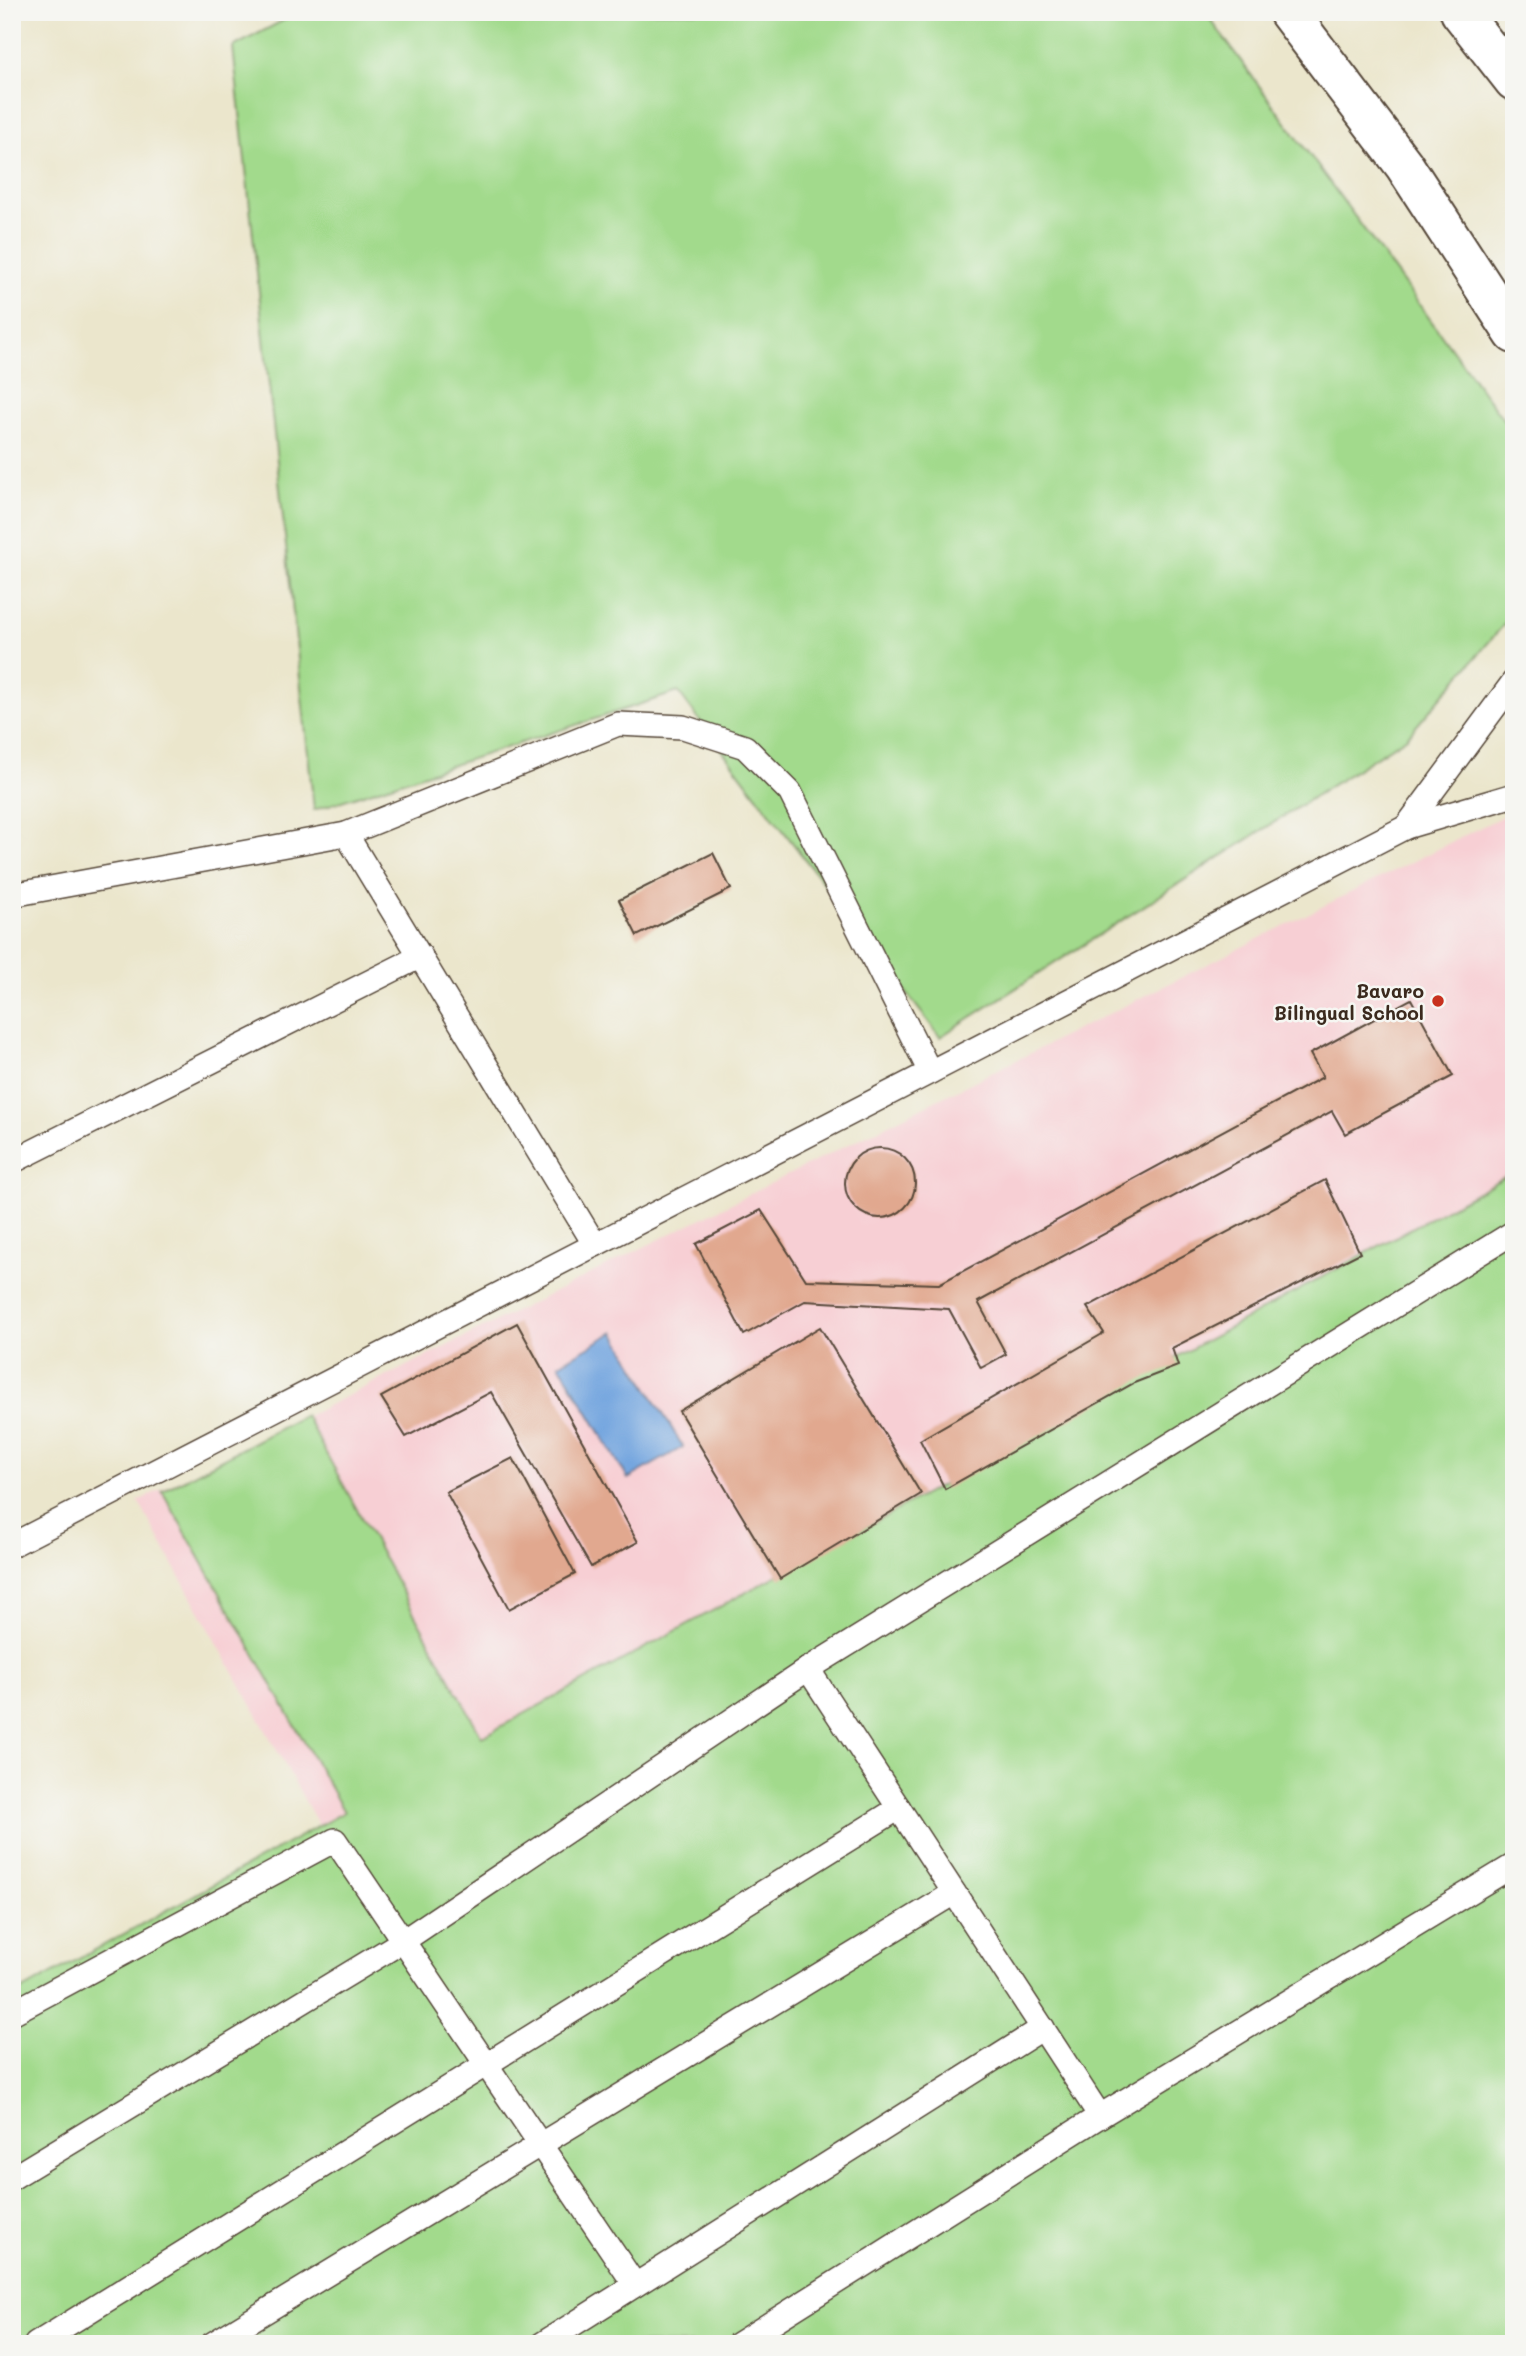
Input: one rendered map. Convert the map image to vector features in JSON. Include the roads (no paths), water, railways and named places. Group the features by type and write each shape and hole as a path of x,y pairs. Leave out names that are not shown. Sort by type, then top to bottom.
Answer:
{"highway":[{"path":"1288,12 1404,165 1514,334"},
{"path":"1460,12 1514,81"}],"lane":[{"path":"1406,827 1514,681"},
{"path":"12,895 346,834 618,724 683,727 745,747 790,792 930,1072"},
{"path":"12,1545 1406,827 1514,795"},
{"path":"346,834 595,1244"},
{"path":"12,1162 421,956"},
{"path":"12,2178 403,1941 808,1669 1514,1232"},
{"path":"808,1669 1100,2116"},
{"path":"36,2344 899,1808"},
{"path":"12,2013 335,1840 635,2285"},
{"path":"738,2344 1100,2116 1514,1865"},
{"path":"212,2344 954,1893"},
{"path":"542,2344 1042,2028"}],"water":[{"path":"614,1332 683,1447 628,1479 559,1364"}],"place":[{"name":"Bavaro Bilingual School","path":"1438,1001"}]}
